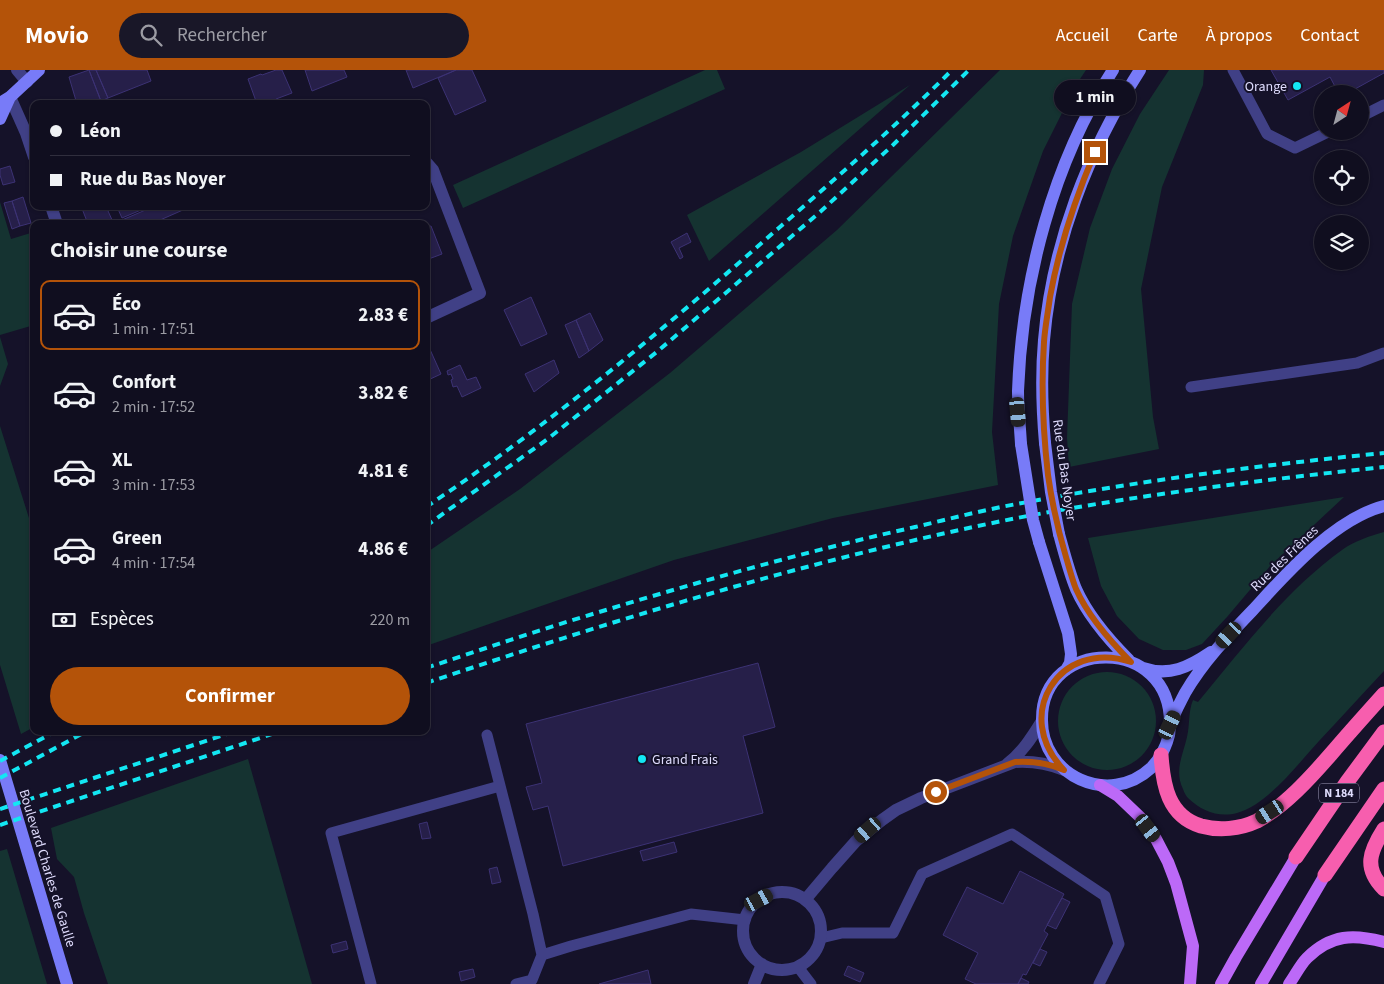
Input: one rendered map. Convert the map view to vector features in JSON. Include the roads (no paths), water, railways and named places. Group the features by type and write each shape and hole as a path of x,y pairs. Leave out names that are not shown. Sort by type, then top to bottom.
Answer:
{"highway":[{"path":"1161,755 1165,787 1170,800 1181,815 1195,824 1206,828 1218,829 1257,821 1292,795 1310,778 1384,694"},
{"name":"N 184","path":"1296,857 1384,732"},
{"name":"N 184","path":"1325,875 1384,789"},
{"path":"1384,829 1374,846 1371,862 1372,873 1384,889"}],"main road":[{"path":"1100,785 1118,796 1140,817 1156,839 1168,862 1176,883 1193,946 1190,984"},
{"name":"N 184","path":"1221,984 1296,857"},
{"name":"N 184","path":"1261,984 1325,875"},
{"path":"1289,984 1306,958 1336,938 1359,936 1384,942"}],"street":[{"path":"17,70 27,82"},
{"path":"0,119 5,100 39,70"},
{"path":"1064,770 1049,751 1042,721 1043,705 1049,691 1070,663 1068,633 1039,542 1032,511 1021,444 1018,391 1027,302 1043,228 1063,167 1095,99 1113,70"},
{"name":"Rue du Bas Noyer","path":"1136,665 1116,646 1085,605 1076,589 1059,534 1050,492 1042,411 1044,341 1055,270 1064,237 1084,178 1110,120 1140,70"},
{"path":"5,100 26,133 30,145"},
{"path":"430,167 433,170 480,293 430,316"},
{"name":"Rue des Frênes","path":"1170,725 1186,692 1217,648 1289,571 1323,540 1353,520 1384,506"},
{"name":"Rue des Frênes","path":"1136,665 1157,672 1174,670 1199,660 1217,648"},
{"path":"805,900 856,841 896,810 921,798 1007,764 1028,761 1044,763 1064,770 1085,782 1100,785 1116,785 1131,780 1151,767 1161,755 1170,725 1169,709 1164,694 1156,681 1136,665 1116,657 1084,660 1066,670"},
{"path":"1007,764 1024,748 1042,721"},
{"name":"Boulevard Charles de Gaulle","path":"0,760 68,984"},
{"path":"782,892 794,894 805,900 813,907 821,927 821,938 816,950 808,960 798,967 786,970 773,969 762,964 752,956 746,945 743,933 745,920 750,909 759,900 770,894 782,892"},
{"path":"754,984 762,964"}],"lane":[{"path":"1233,70 1267,134 1295,148 1314,139"},
{"path":"1369,112 1384,105"},
{"path":"1191,387 1357,363 1384,353"},
{"path":"487,735 542,955 532,980 516,984"},
{"path":"371,984 330,832 500,786"},
{"path":"821,938 842,933 893,933 922,874 1012,834 1105,896 1119,944 1099,984"},
{"path":"542,955 691,914 745,920"},
{"path":"798,967 811,984"}],"railway":[{"path":"430,504 472,476 561,410 647,341 841,173 909,112 952,70"},
{"path":"430,523 549,438 658,351 820,212 893,145 969,70"},
{"path":"430,667 575,619 715,578 835,546 1004,506 1246,468 1384,453"},
{"path":"430,682 572,635 719,591 942,534 1017,518 1154,495 1384,467"},
{"path":"0,761 49,735"},
{"path":"0,778 80,735"},
{"path":"0,809 224,735"},
{"path":"0,825 269,735"}],"place":[{"name":"Orange","path":"1297,86"},
{"name":"Grand Frais","path":"642,759"}]}
